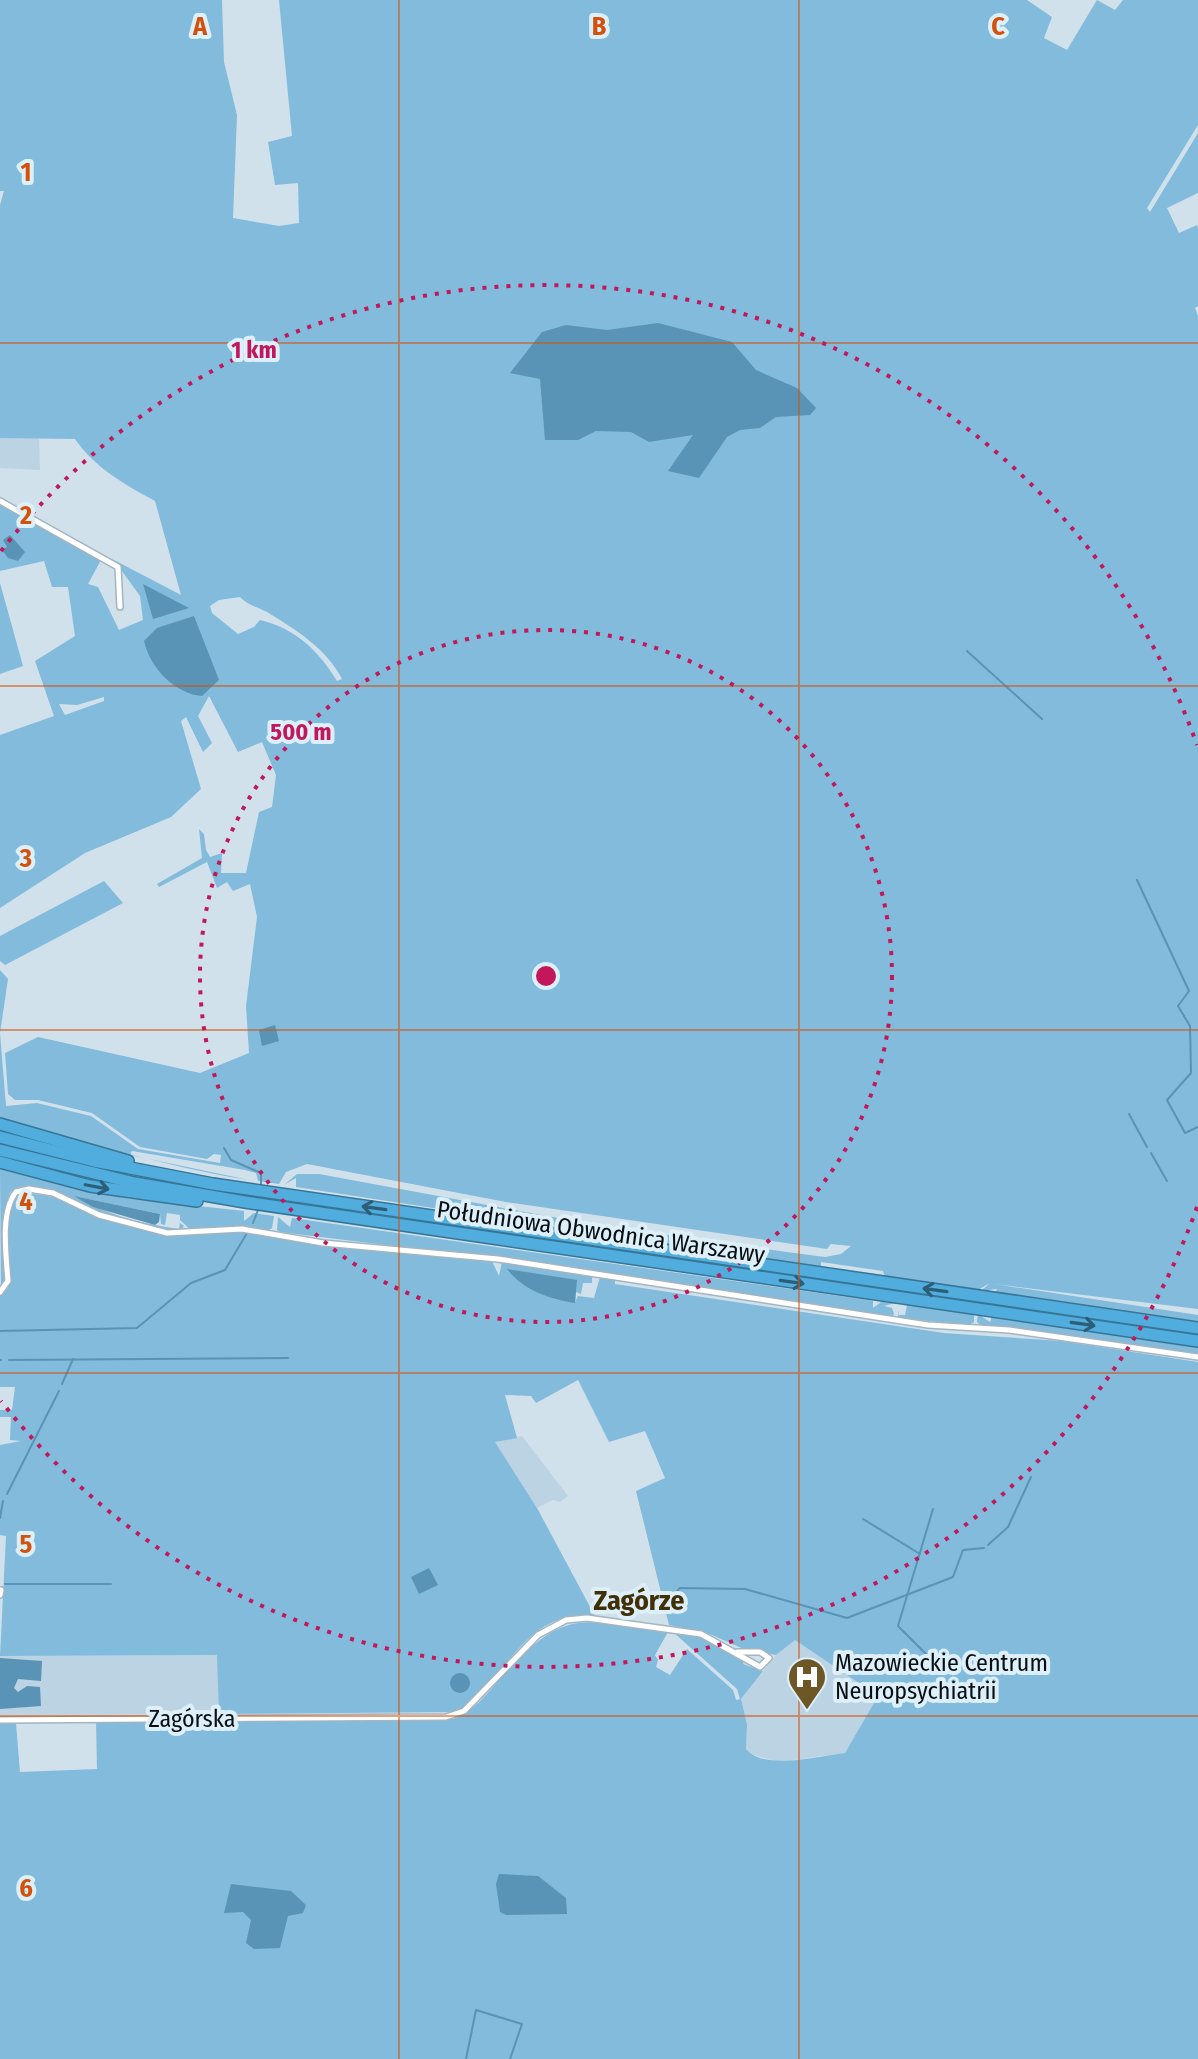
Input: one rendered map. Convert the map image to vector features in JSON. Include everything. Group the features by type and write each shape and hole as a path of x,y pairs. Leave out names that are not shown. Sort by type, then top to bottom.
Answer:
{"highway":[{"path":"0,1124 213,1184"},
{"name":"Południowa Obwodnica Warszawy","path":"0,1137 94,1161 213,1184 1198,1328"},
{"name":"Południowa Obwodnica Warszawy","path":"0,1150 117,1179 250,1203 1198,1341"},
{"path":"0,1162 90,1186 153,1197 250,1203"}],"street":[{"path":"0,501 118,567 120,607"},
{"path":"0,1292 8,1281 4,1250 6,1206 16,1192 29,1189 61,1196 99,1215 167,1233 242,1229 323,1243 498,1259 928,1325 1009,1330 1198,1357"},
{"name":"Zagórska","path":"0,1720 446,1717 464,1711 538,1635 566,1620 587,1618 701,1634 737,1652"},
{"path":"737,1652 760,1652 769,1658 760,1667 737,1652"}],"shaded area":[{"path":"0,0 222,0 224,62 237,115 233,218 279,226 299,223 298,183 275,185 268,142 292,136 279,0 1027,0 1052,17 1044,38 1067,50 1097,0 1115,10 1123,0 1198,0 1198,125 1147,208 1150,212 1198,133 1198,193 1167,208 1179,233 1197,225 1198,228 1198,306 1195,308 1198,316 1198,1309 994,1284 1198,1315 1198,1323 995,1294 997,1289 981,1291 990,1283 978,1290 885,1277 883,1271 821,1262 821,1267 877,1276 296,1187 296,1178 284,1185 297,1174 319,1174 585,1223 787,1252 825,1257 841,1254 851,1246 831,1244 827,1249 506,1202 307,1164 286,1172 279,1184 258,1181 256,1173 245,1170 132,1151 130,1154 0,1120 0,1033 6,1106 37,1103 91,1116 138,1149 220,1163 221,1155 214,1154 207,1159 140,1147 92,1113 38,1100 15,1100 8,1094 5,1053 38,1037 200,1073 249,1053 246,1006 257,917 250,884 233,891 227,882 217,888 207,862 159,887 157,884 202,858 199,829 204,834 210,857 222,853 221,873 246,873 259,812 272,807 276,775 262,742 238,752 209,696 198,716 212,743 203,752 186,717 181,721 201,789 171,817 85,853 0,908 0,735 54,716 35,661 75,636 68,587 52,587 44,561 0,571 0,504 101,560 88,584 98,587 119,630 143,620 140,596 114,560 181,595 155,501 101,467 75,439 0,438 0,205 4,191 0,191","holes":["240,597 309,641 328,658 342,679 337,681 305,642 284,629 260,620 254,627 238,634 212,613 210,606 219,600","104,697 104,701 65,715 59,704 77,705"]},
{"path":"658,323 732,342 756,370 797,388 816,408 810,415 776,417 760,428 740,430 727,437 699,478 668,471 693,435 649,442 631,432 596,431 578,440 545,440 540,379 510,373 542,332 566,325 607,330"},
{"path":"39,437 40,470 0,468 0,438"},
{"path":"10,535 25,552 18,561 8,558 2,550 7,547 3,540"},
{"path":"0,583 23,666 0,674"},
{"path":"143,584 189,608 153,619"},
{"path":"194,616 219,680 202,696 182,690 165,678 152,661 144,641 157,628"},
{"path":"104,881 123,903 5,965 0,961 0,936"},
{"path":"0,970 8,979 0,1033"},
{"path":"275,1025 279,1041 262,1046 259,1030"},
{"path":"0,1142 83,1163 251,1198 81,1166"},
{"path":"148,1159 249,1180 217,1175"},
{"path":"0,1168 125,1198 244,1211 244,1221 254,1213 274,1216 272,1228 268,1231 222,1226 192,1231 180,1220 180,1215 167,1213 165,1225 161,1224 160,1214 78,1197 126,1218 179,1229 180,1223 184,1226 180,1231 162,1229 108,1215 44,1188 19,1187 10,1193 7,1204 8,1257 1,1289"},
{"path":"21,1192 55,1197 105,1220 170,1235 233,1230 335,1246 492,1261 499,1276 502,1262 592,1276 592,1283 583,1283 581,1294 576,1292 577,1280 575,1302 578,1296 594,1298 600,1277 615,1280 615,1284 944,1333 1061,1341 1198,1362 1198,2059 0,2059 0,1724 16,1724 20,1772 97,1769 96,1721 453,1719 479,1702 541,1639 558,1629 592,1622 668,1632 655,1655 658,1660 656,1667 670,1675 687,1649 733,1690 736,1700 740,1699 737,1689 673,1632 703,1637 745,1660 743,1664 763,1671 741,1699 747,1724 746,1749 754,1756 765,1759 792,1760 845,1753 878,1696 795,1640 776,1655 746,1650 712,1635 669,1625 636,1491 665,1478 645,1431 609,1442 578,1380 536,1403 531,1396 505,1395 517,1438 495,1442 537,1508 595,1616 570,1617 549,1624 517,1650 489,1684 455,1712 219,1714 217,1655 0,1656 6,1536 0,1535 0,1445 21,1441 10,1440 11,1417 0,1417 0,1410 12,1410 15,1387 0,1387 0,1296 11,1282 8,1221 14,1199"},
{"path":"74,1196 160,1214 159,1222 155,1225 93,1207"},
{"path":"289,1201 724,1264 723,1266"},
{"path":"278,1217 290,1227 292,1218 868,1300 873,1301 873,1308 881,1302 895,1303 884,1306 892,1308 894,1314 891,1318 557,1266 280,1232 277,1230"},
{"path":"507,1269 577,1280 575,1303 537,1292 521,1283"},
{"path":"907,1305 974,1314 974,1322 969,1325 898,1318 899,1310 899,1315 905,1315"},
{"path":"990,1305 1198,1333 1198,1336"},
{"path":"978,1314 990,1322 992,1316 1198,1345 1198,1355 981,1326 977,1322"},
{"path":"522,1436 568,1496 560,1502 553,1500 537,1508 495,1442"},
{"path":"429,1568 438,1585 419,1594 411,1577"},
{"name":"Mazowieckie Centrum Neuropsychiatrii","path":"795,1640 878,1696 845,1753 779,1762 750,1754 746,1749 747,1724 741,1699 776,1655"},
{"path":"218,1655 219,1714 0,1715 0,1656"},
{"path":"0,1658 42,1661 41,1681 18,1679 14,1688 18,1692 27,1686 40,1687 41,1706 0,1709"},
{"path":"460,1673 467,1676 470,1683 467,1690 460,1693 453,1690 450,1683 453,1676"},
{"path":"499,1874 538,1876 566,1898 567,1914 506,1915 500,1912 496,1884"},
{"path":"231,1884 291,1891 306,1905 303,1913 288,1916 280,1948 254,1949 246,1943 251,1920 243,1912 224,1913"}],"waterway":[{"path":"967,651 1042,719"},
{"path":"1137,880 1189,991 1178,1006 1190,1026 1191,1073 1167,1100 1185,1133 1198,1127"},
{"path":"1129,1114 1147,1147"},
{"path":"224,1148 231,1160 261,1173 261,1188"},
{"path":"1151,1153 1167,1181"},
{"path":"253,1223 258,1210"},
{"path":"0,1331 137,1328 191,1283 225,1270 247,1233"},
{"path":"9,1360 288,1358"},
{"path":"62,1384 73,1359"},
{"path":"7,1494 59,1391"},
{"path":"988,1545 1008,1527 1031,1477"},
{"path":"0,1518 3,1501"},
{"path":"932,1660 898,1626 933,1509"},
{"path":"863,1519 920,1554"},
{"path":"666,1603 680,1588 745,1589 847,1618 953,1577 963,1550 984,1548"},
{"path":"5,1584 111,1584"},
{"path":"466,2059 476,2010 522,2024 510,2059"}],"place":[{"name":"Mazowieckie Centrum Neuropsychiatrii","path":"807,1711"}],"district":[{"name":"Zagórze","path":"639,1600"}]}
